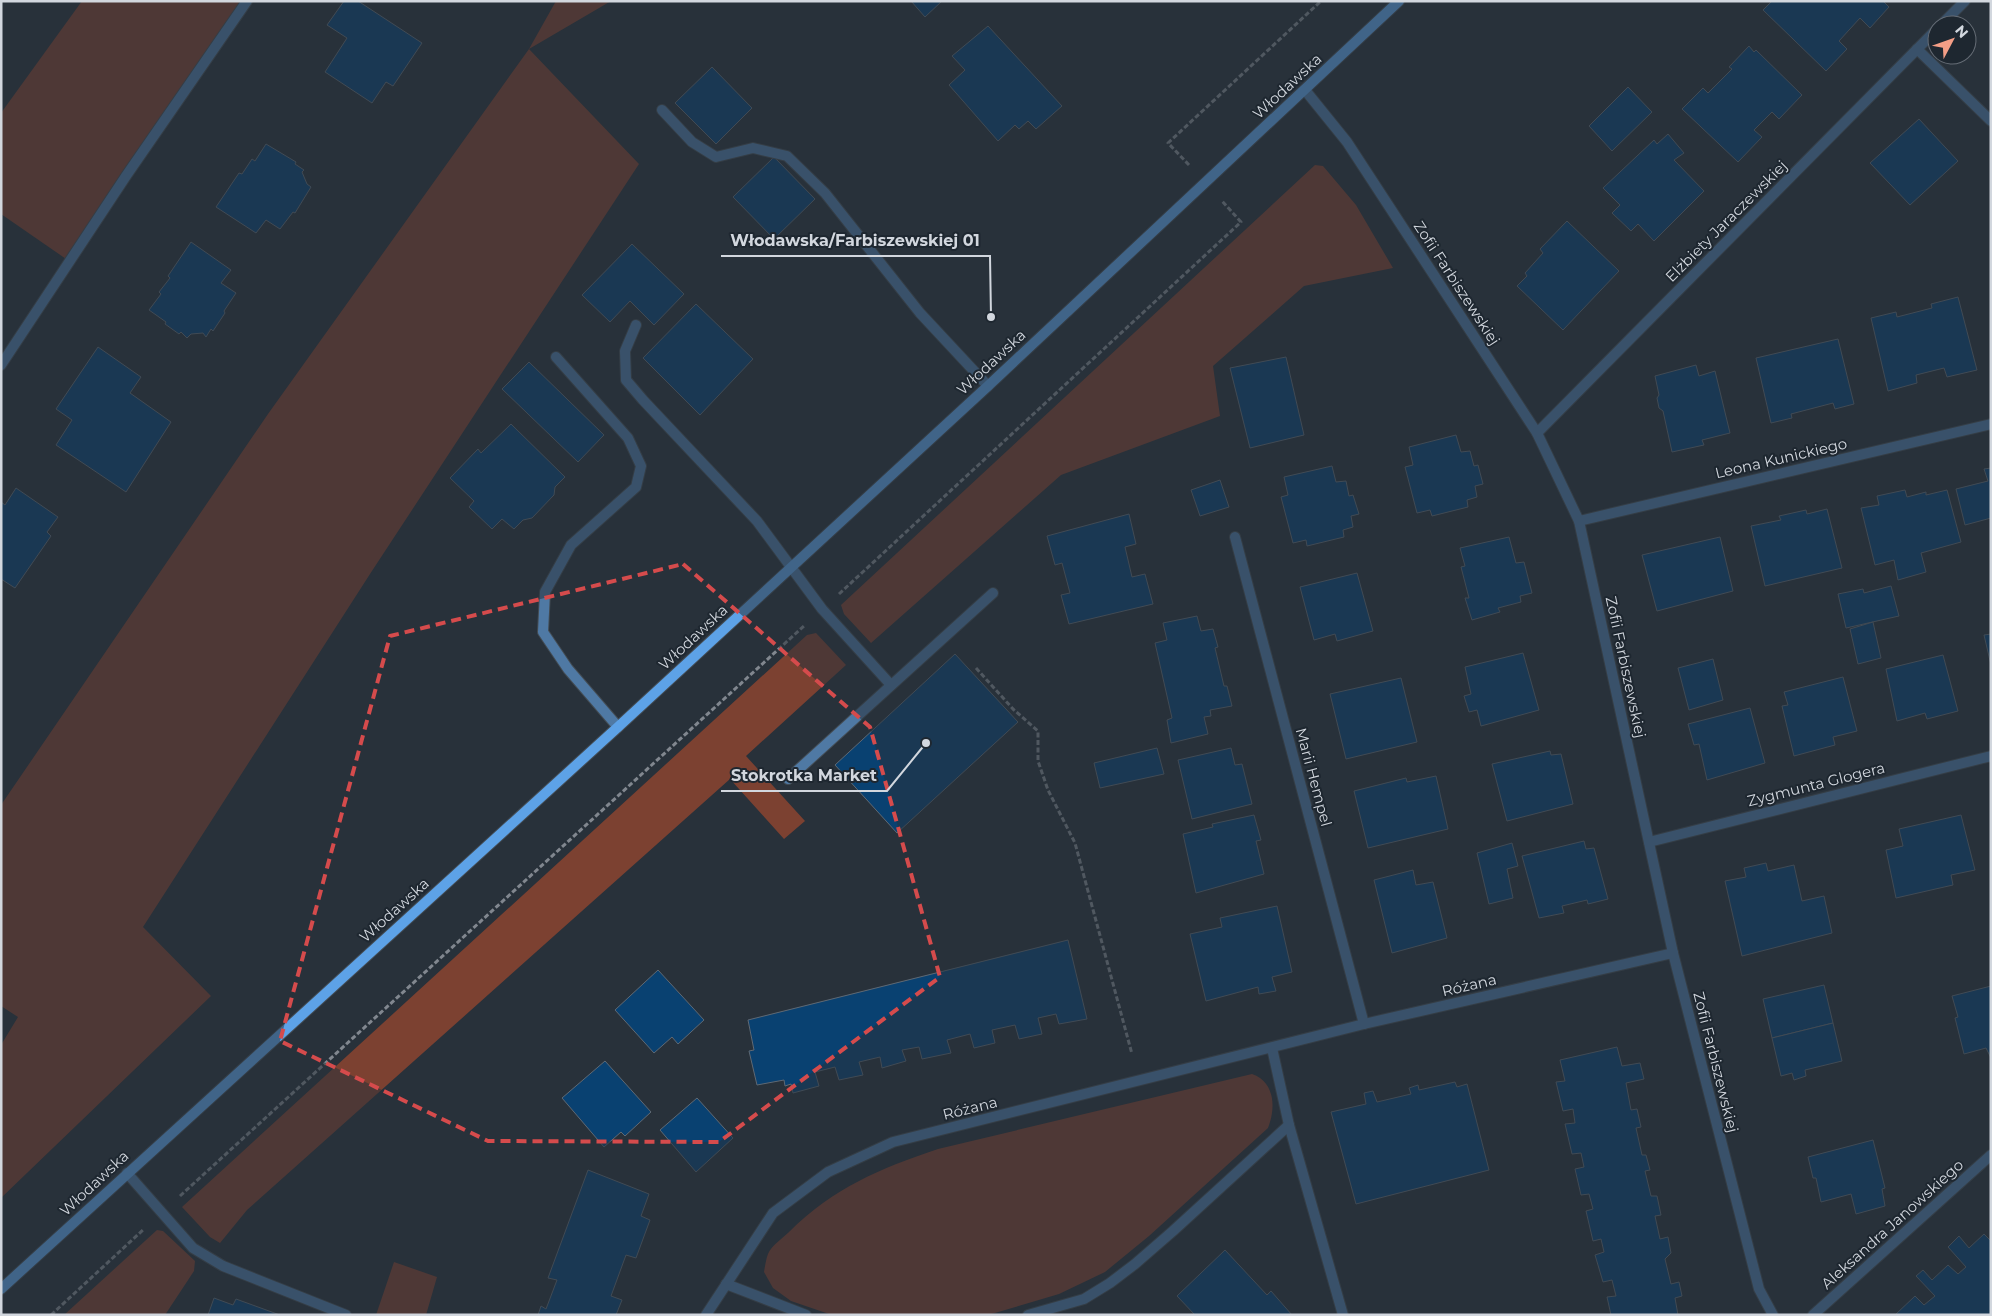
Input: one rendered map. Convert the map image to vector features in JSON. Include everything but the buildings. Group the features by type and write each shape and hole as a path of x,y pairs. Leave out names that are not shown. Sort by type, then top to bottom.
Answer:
{"main road":[{"name":"Włodawska","path":"1,1289 127,1172 618,727 988,386 1400,1"}],"street":[{"path":"1,365 126,176 247,1"},
{"path":"1951,15 1965,1"},
{"name":"Elżbiety Jaraczewskiej","path":"1537,433 1927,40"},
{"path":"1918,49 1991,121"},
{"name":"Zofii Farbiszewskiej","path":"1305,90 1347,142 1537,433 1579,521 1673,953 1759,1289 1773,1315"},
{"path":"662,110 692,142 716,157 753,148 787,156 825,193 920,312 988,386"},
{"path":"636,325 625,352 626,380 757,521 822,609 891,685"},
{"path":"556,357 628,438 641,466 636,487 571,545 545,592 543,632 568,669 618,727"},
{"name":"Leona Kunickiego","path":"1579,521 1991,424"},
{"name":"Marii Hempel","path":"1235,537 1364,1024"},
{"path":"788,780 993,592"},
{"name":"Zygmunta Glogera","path":"1649,842 1991,756"},
{"name":"Różana","path":"706,1315 772,1213 828,1172 893,1142 1364,1024 1673,953"},
{"path":"1272,1048 1289,1125 1343,1315"},
{"path":"1028,1315 1084,1299 1110,1283 1173,1231 1289,1125"},
{"name":"Aleksandra Janowskiego","path":"1813,1315 1991,1155"},
{"path":"127,1172 193,1248 223,1266 346,1315"},
{"path":"726,1284 806,1315"}],"path":[{"path":"51,1315 822,609 1241,222 1168,143 1321,1"},
{"path":"976,668 1013,709 1038,731 1038,761 1048,790 1075,843 1132,1054"}],"highlighted area":[{"path":"683,564 870,727 940,977 719,1142 488,1141 280,1041 390,636"}],"shaded area":[{"path":"82,1 247,1 69,261 1,214 1,113"},
{"path":"556,1 611,1 529,49"},
{"path":"529,49 639,164 370,574 143,927 211,996 1,1198 1,1045 18,1017 1,1006 1,805 268,414"},
{"path":"1315,165 1323,166 1356,205 1393,268 1304,286 1213,366 1220,416 1061,475 871,643 844,614 841,605"},
{"path":"816,633 846,665 746,756 805,821 784,839 730,779 247,1210 220,1243 210,1237 182,1207 807,635"},
{"path":"1252,1074 1265,1083 1272,1096 1271,1120 1268,1128 1149,1236 1105,1272 1059,1294 988,1315 832,1315 791,1301 773,1288 764,1272 767,1256 772,1248 806,1216 841,1191 896,1164 938,1149"},
{"path":"157,1230 163,1231 195,1261 194,1271 165,1315 64,1315"},
{"path":"394,1262 437,1277 426,1315 376,1315"}],"place":[{"name":"Włodawska/Farbiszewskiej 01","path":"991,317"},
{"name":"Stokrotka Market","path":"926,743"}]}
